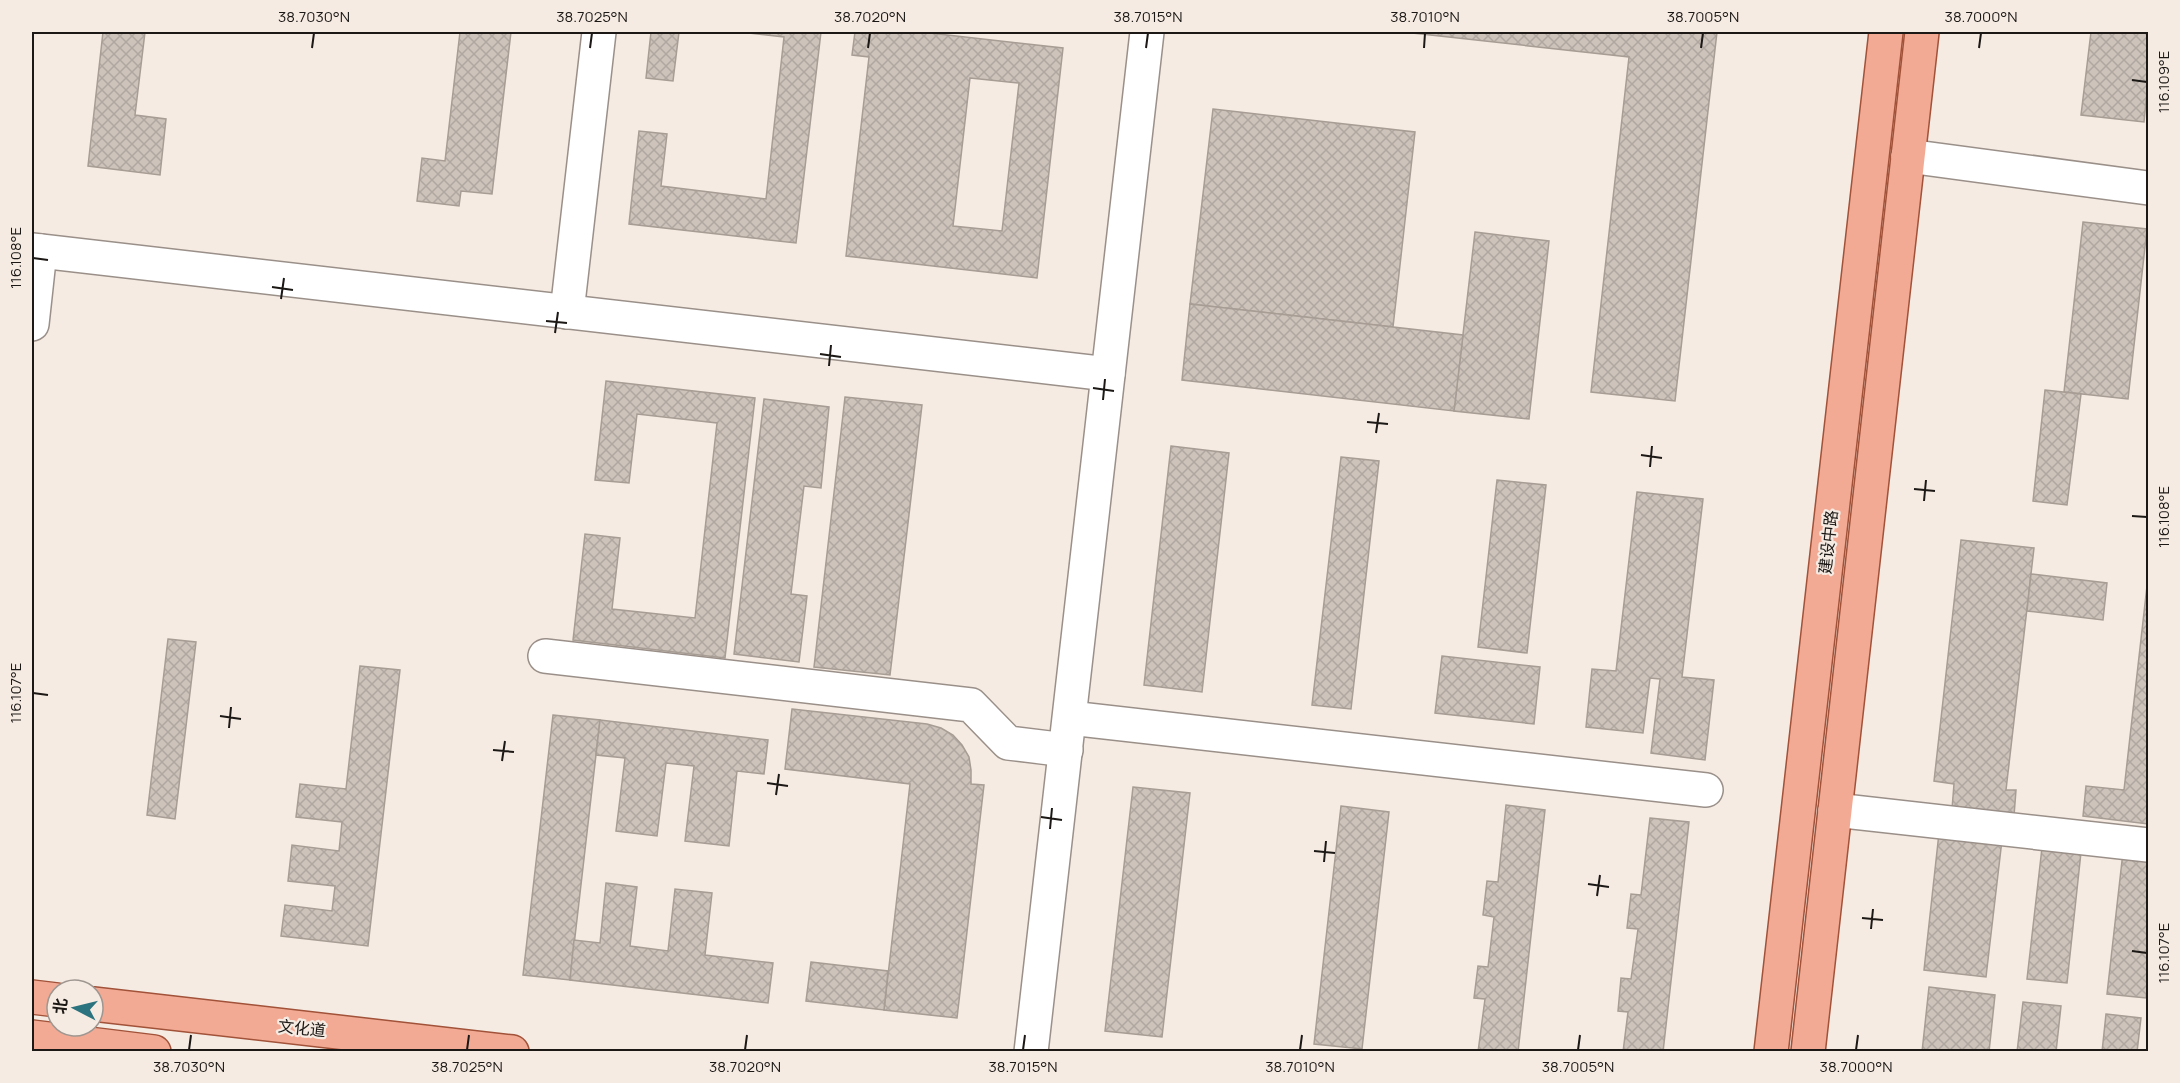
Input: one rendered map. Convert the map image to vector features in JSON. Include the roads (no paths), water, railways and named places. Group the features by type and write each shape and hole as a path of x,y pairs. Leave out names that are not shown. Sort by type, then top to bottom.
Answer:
{"main road":[{"name":"建设中路","path":"1771,1052 1886,32"},
{"path":"1808,1052 1922,32"},
{"name":"文化道","path":"105,1005 512,1052"},
{"path":"32,1038 154,1052"}],"street":[{"path":"567,312 599,32"},
{"path":"1031,1052 1147,32"},
{"path":"1908,156 2148,188"},
{"path":"32,324 36,250 1108,374"},
{"path":"545,656 971,705 1008,743 1066,750"},
{"path":"1070,718 1706,790"},
{"path":"1835,810 2148,845"}]}
